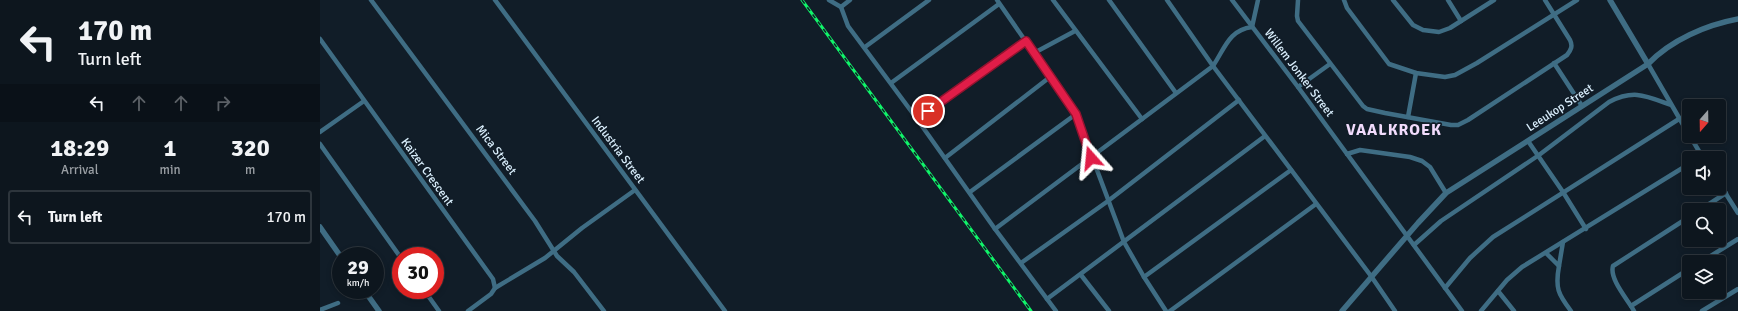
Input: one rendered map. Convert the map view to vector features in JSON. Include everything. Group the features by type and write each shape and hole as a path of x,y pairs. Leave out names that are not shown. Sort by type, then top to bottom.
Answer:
{"street":[{"name":"Mica Street","path":"371,0 539,226 558,257 579,277 604,311"},
{"name":"Industria Street","path":"495,0 725,311"},
{"path":"829,0 841,7 848,26 865,47 995,229 1056,311"},
{"path":"841,7 850,0"},
{"path":"865,47 929,0"},
{"path":"1053,0 1142,119"},
{"path":"1109,0 1176,94"},
{"path":"1167,0 1213,66 1371,276 1395,311"},
{"name":"Willem Jonker Street","path":"1232,0 1298,87 1462,311"},
{"path":"995,229 1213,66 1236,32 1242,28 1252,27 1258,0"},
{"path":"1298,0 1296,16 1298,21 1363,106 1372,110 1451,125 1462,123 1569,53 1572,45 1544,0"},
{"path":"1344,0 1347,8 1387,62 1394,66 1416,73 1440,77 1455,75 1477,63 1577,0"},
{"path":"1393,0 1410,22 1423,30 1439,32 1461,21 1494,0"},
{"path":"1448,0 1461,21"},
{"path":"1610,0 1682,124"},
{"path":"891,83 998,2 1076,114 1091,158 1124,242 1166,311"},
{"name":"Leeukop Street","path":"1342,311 1426,213 1446,193 1648,64 1657,54 1703,28 1738,19"},
{"path":"1034,53 1075,31"},
{"name":"Kaizer Crescent","path":"320,39 493,279 495,288"},
{"path":"917,119 1026,41"},
{"path":"1554,63 1582,106"},
{"path":"1298,87 1330,64"},
{"path":"1408,117 1416,73"},
{"path":"945,158 1050,77"},
{"path":"1414,245 1441,222 1539,155 1595,111 1615,99 1627,96 1645,95 1671,105"},
{"path":"1020,263 1108,201 1239,100"},
{"path":"320,132 364,101"},
{"path":"970,192 1076,114"},
{"path":"1446,288 1470,258 1488,240 1679,119"},
{"path":"1048,299 1265,136"},
{"path":"1528,141 1539,155 1586,229"},
{"path":"320,144 393,247"},
{"path":"1347,154 1360,150 1410,157 1422,161 1430,167 1446,193"},
{"path":"1481,311 1514,273 1682,168"},
{"path":"1144,277 1291,170"},
{"path":"468,311 491,294 495,288 539,261 635,190"},
{"path":"1726,193 1738,213"},
{"path":"1711,203 1723,195"},
{"path":"1170,311 1316,204"},
{"path":"1634,311 1615,281 1612,272 1613,266 1682,222"},
{"path":"320,227 334,247"},
{"path":"1712,255 1738,239"},
{"path":"1563,242 1557,278 1558,291 1571,311"},
{"path":"1546,253 1559,266"},
{"path":"1631,306 1682,273"},
{"path":"1081,275 1109,311"},
{"path":"1702,311 1738,289"},
{"path":"1498,291 1514,311"},
{"path":"370,299 379,311"},
{"path":"430,299 439,311"},
{"path":"320,310 338,303"}],"railway":[{"path":"802,0 1031,311"}],"district":[{"name":"VAALKROEK","path":"1394,130"}],"route":[{"path":"928,111 1026,41 1076,114 1091,158"}]}
